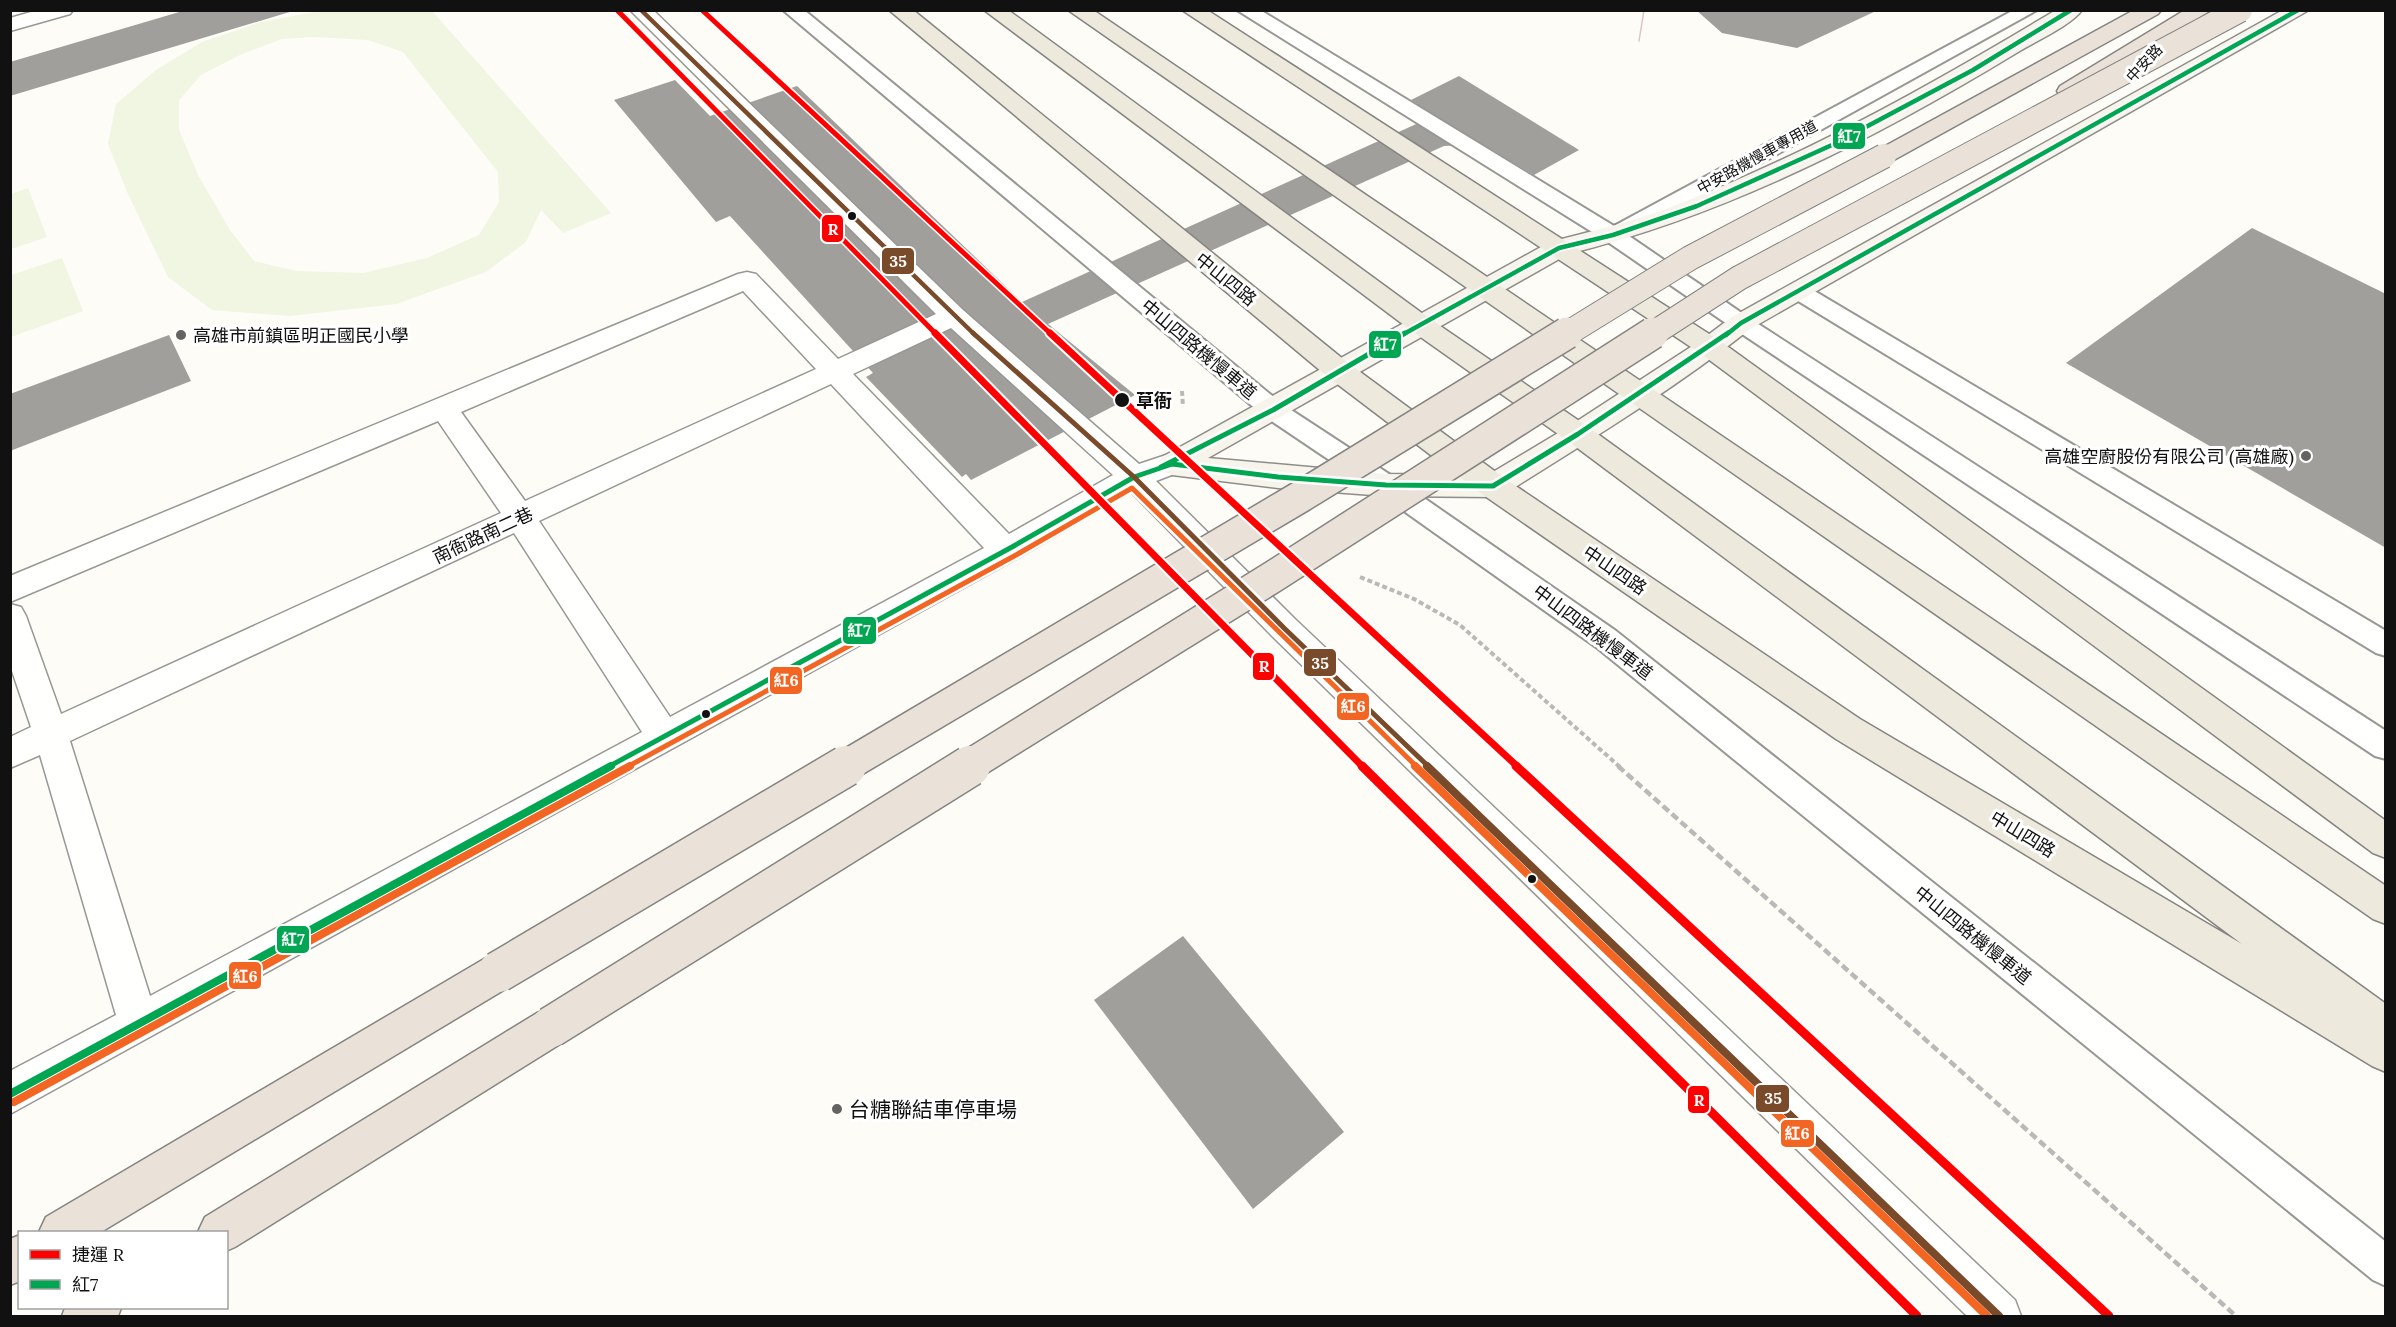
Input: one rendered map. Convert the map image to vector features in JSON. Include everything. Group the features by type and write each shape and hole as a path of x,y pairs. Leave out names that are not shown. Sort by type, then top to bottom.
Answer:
{"highway":[{"path":"1884,156 2113,10"},
{"path":"64,1231 1300,497 1690,258 1884,156 2151,10"},
{"path":"1923,179 2201,10"},
{"path":"223,1231 1271,578 1739,278 2240,10"},
{"path":"84,1317 97,1309"}],"main road":[{"name":"中山四路","path":"899,10 1338,370 1492,486 1848,729 2385,1052"},
{"path":"994,10 1422,325 1578,434 2385,1028"},
{"path":"1078,10 1640,393 2385,907"},
{"path":"1192,10 1710,347 2385,842"}],"street":[{"path":"10,25 63,10"},
{"path":"640,10 954,316 1134,477 1284,628 1999,1317"},
{"name":"中安路","path":"2082,132 2160,43 2220,10"},
{"name":"中安路","path":"1492,486 1578,434 1710,347 1741,323 2299,10"},
{"path":"10,1094 1005,550 1134,477 1172,464 1273,410 1338,370 1559,248 1613,235 1697,206 1832,145 2080,13"},
{"path":"10,590 747,280 836,370 1005,550"},
{"name":"南衙路南二巷","path":"10,753 954,316"},
{"path":"443,408 520,517 664,736"},
{"path":"1172,464 1278,477 1386,485 1492,486"},
{"path":"10,616 51,735 139,1024"}],"lane":[{"name":"中山四路機慢車道","path":"792,10 1273,410 1386,485 1606,639 2385,1267"},
{"path":"1246,10 1613,235 1741,323 2385,747"},
{"name":"中安路機慢車專用道","path":"1613,235 2028,10"},
{"path":"1798,291 2385,645"}],"path":[{"path":"1178,385 1183,394 1184,434 1201,448"},
{"path":"1356,574 1365,581 1414,599 1460,626 2236,1317"}],"green space":[{"path":"320,11 432,11 611,213 563,233 541,210 526,242 486,272 396,304 290,316 212,310 168,277 128,194 108,144 116,104 156,70 202,42 261,22","holes":["314,37 368,40 403,52 498,172 499,202 479,235 427,258 363,273 296,271 254,261 230,230 198,175 179,130 179,100 201,75 242,54 282,39"]},
{"path":"28,188 47,237 11,249 11,194"},
{"path":"62,258 83,311 11,337 11,275"}],"building":[{"path":"186,10 293,11 10,96 10,62"},
{"path":"1696,10 1878,10 1797,48 1722,33"},
{"path":"1459,76 1579,150 1534,175 1482,144 1444,146 1048,324 1135,395 971,480 966,474 962,477 866,377 873,373 730,216 716,222 614,100 675,80 710,116 797,86 1022,302 1434,116 1411,100"},
{"name":"高雄空廚股份有限公司 (高雄廠)","path":"2252,228 2386,294 2386,548 2066,363"},
{"path":"169,335 191,381 10,451 10,394"},
{"path":"1183,936 1344,1132 1253,1209 1094,1000"}],"tram line":[{"path":"1639,41 1644,10"}],"metro line":[{"name":"R","path":"617,10 1358,762 1917,1316"},
{"name":"R","path":"702,10 2109,1316"}],"transit line":[{"name":"35","path":"641,10 954,316 1134,477 1284,628 1999,1316"},
{"name":"紅7","path":"1161,467 1273,410 1338,370 1559,248 1613,235 1697,206 1832,145 1973,70 2071,10"},
{"name":"紅7","path":"10,1094 1012,547 1134,477 1172,464 1278,477 1386,485 1493,486 1578,434 1710,347 1741,323 2298,10"},
{"name":"紅6","path":"14,1102 1016,555 1132,488 1278,634 1987,1316"}],"place":[{"name":"高雄市前鎮區明正國民小學","path":"181,335"},
{"name":"草衙","path":"1122,400"},
{"name":"高雄空廚股份有限公司 (高雄廠)","path":"2306,456"},
{"name":"台糖聯結車停車場","path":"837,1109"}]}
